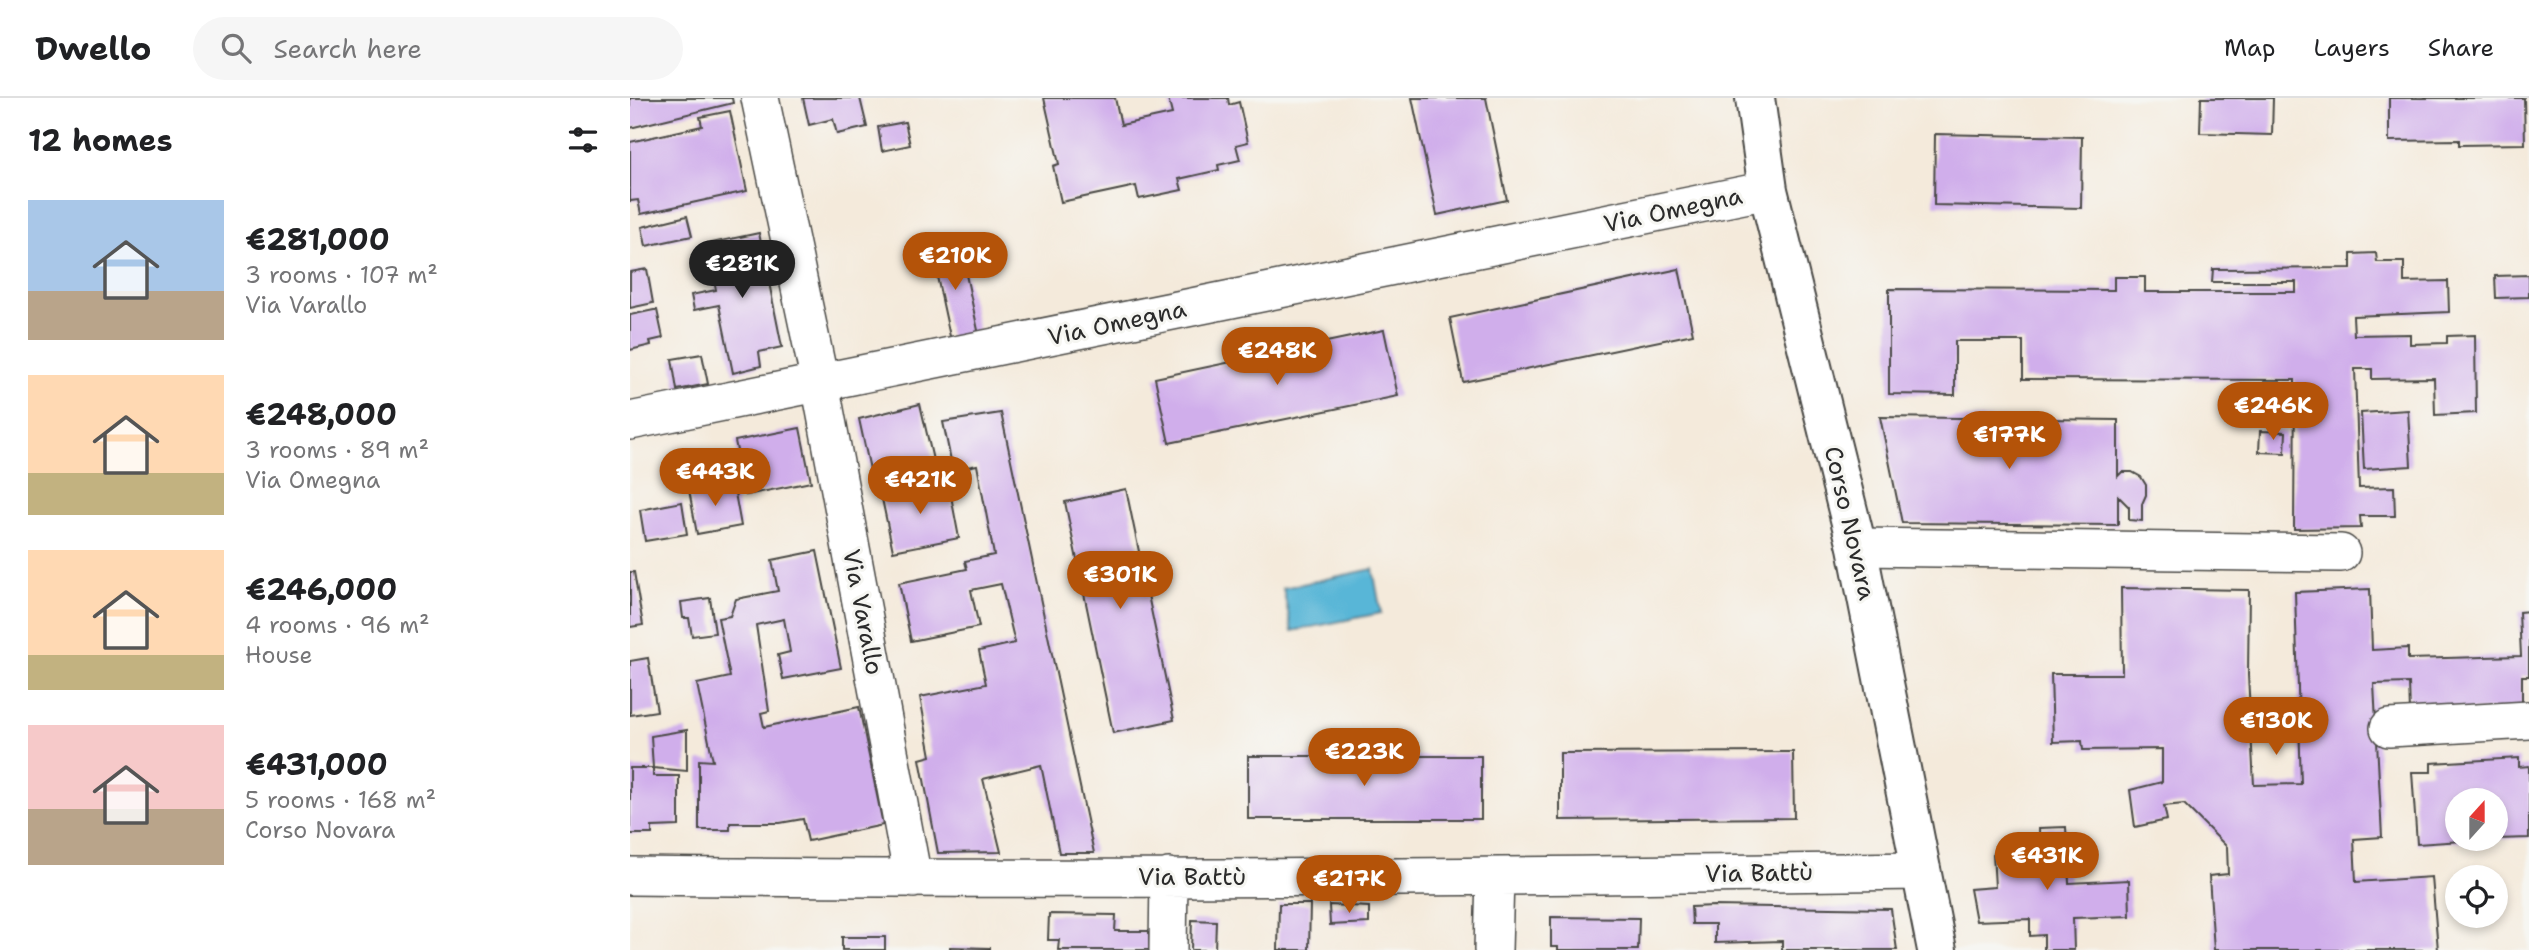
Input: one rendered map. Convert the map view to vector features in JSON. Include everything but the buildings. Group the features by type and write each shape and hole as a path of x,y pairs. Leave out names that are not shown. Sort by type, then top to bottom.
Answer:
{"main road":[{"name":"Corso Novara","path":"1755,98 1769,190 1857,547 1937,950"}],"street":[{"name":"Via Varallo","path":"760,98 820,383 913,879"},
{"name":"Via Omegna","path":"630,421 1769,190"},
{"path":"1857,547 2341,553"},
{"path":"2389,728 2529,720"},
{"name":"Via Battù","path":"630,876 913,879 1495,877 1922,871"},
{"path":"1168,950 1169,877"},
{"path":"1493,950 1495,877"}],"water":[{"path":"1373,569 1381,613 1292,631 1283,588"}]}
